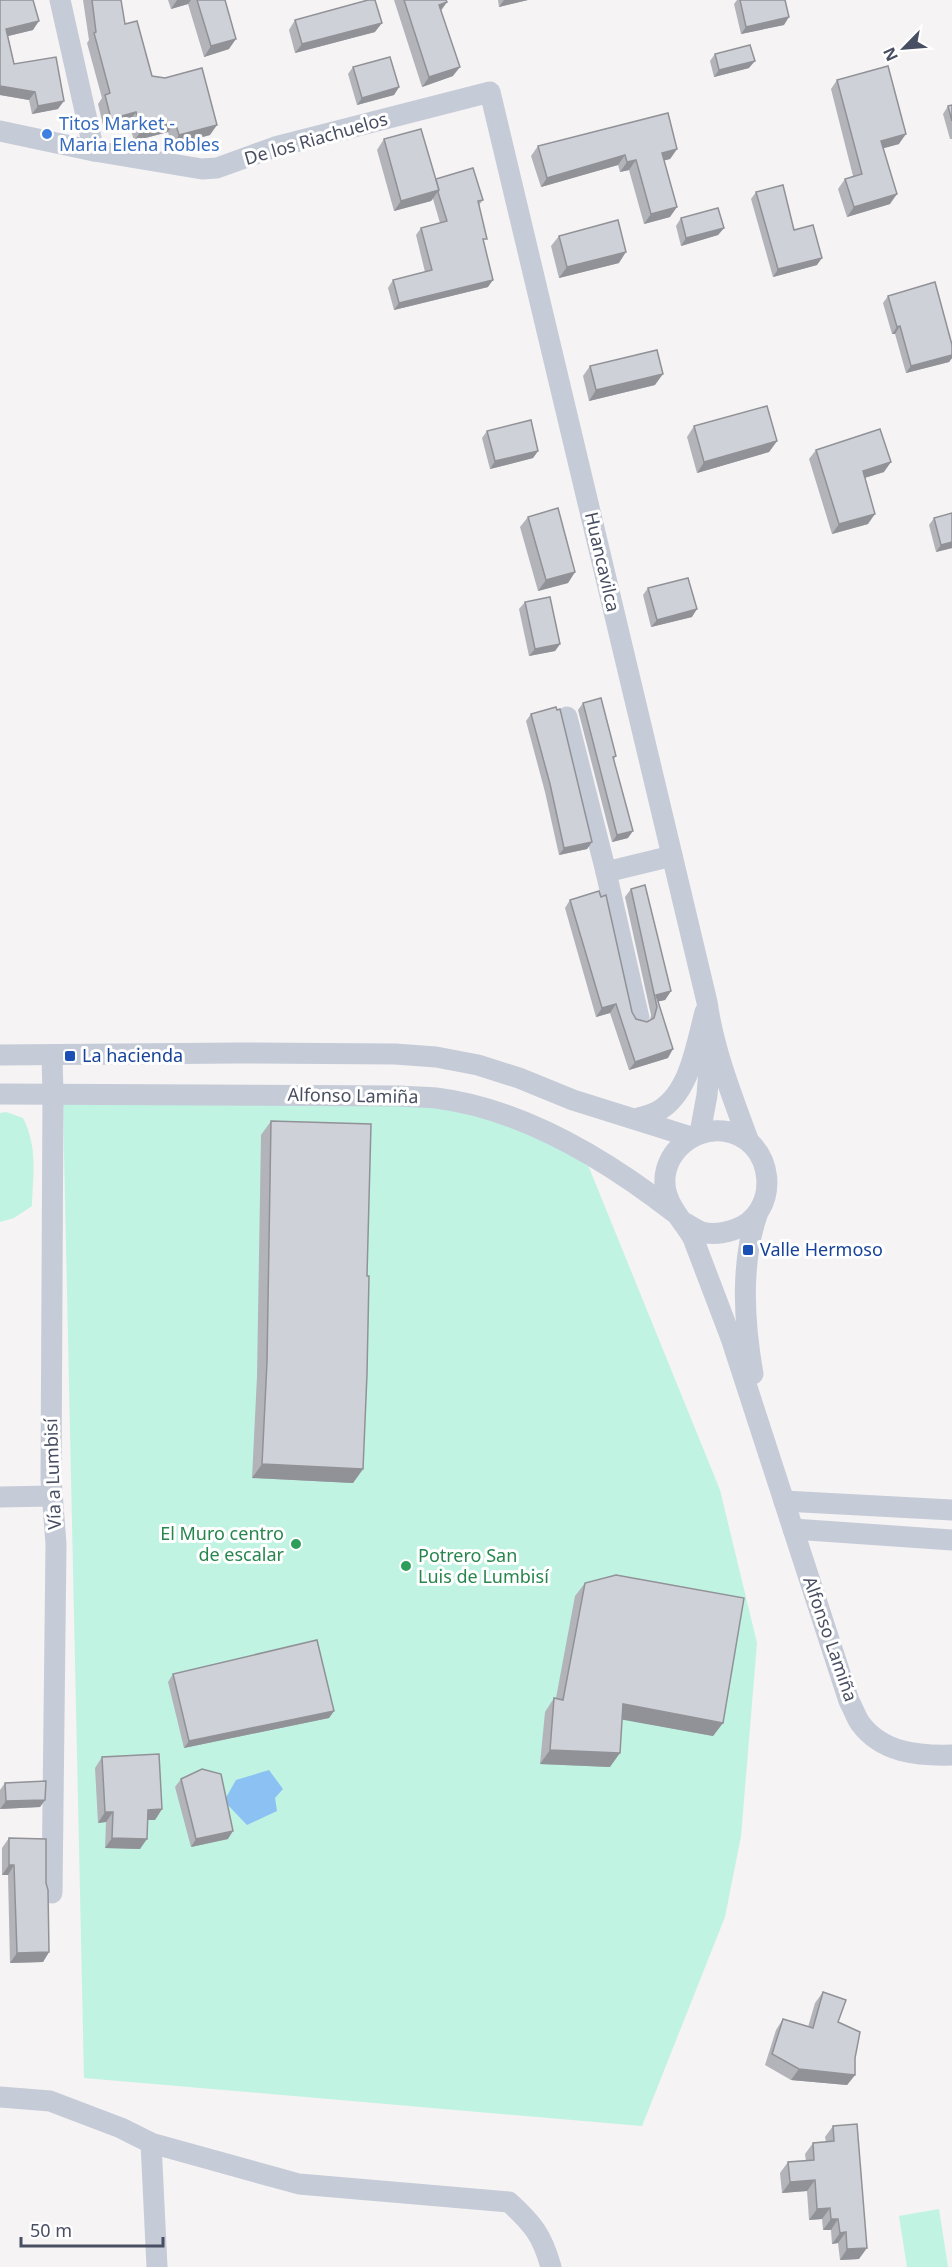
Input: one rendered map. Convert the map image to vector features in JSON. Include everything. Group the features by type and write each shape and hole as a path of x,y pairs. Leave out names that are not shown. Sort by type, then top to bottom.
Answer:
{"street":[{"path":"60,0 94,151"},
{"name":"De los Riachuelos","path":"0,132 202,169 217,168 275,147 490,92"},
{"name":"Huancavilca","path":"490,92 707,1002 711,1032 711,1060 696,1135"},
{"path":"567,717 606,872 639,1018"},
{"path":"606,872 672,856"},
{"path":"635,1119 658,1111 673,1099 689,1070 707,1002"},
{"name":"Huancavilca","path":"711,1032 729,1089 750,1142"},
{"path":"0,1055 395,1054 436,1057 478,1065 519,1078 573,1100 635,1119 696,1135 726,1131 750,1142 762,1158 768,1177 766,1197 757,1215 742,1228 723,1234 703,1232 681,1219 666,1194 666,1172 674,1152 696,1135"},
{"name":"Vía a Lumbisí","path":"52,1056 52,1496 56,1544 52,1893"},
{"name":"Alfonso Lamiña","path":"0,1094 437,1098 489,1110 565,1141 603,1162 642,1188 681,1219 732,1338 849,1701 861,1723 895,1750 923,1756 952,1755"},
{"name":"Alfonso Lamiña","path":"757,1215 748,1250 747,1319 752,1372 770,1457"},
{"path":"0,1497 52,1496"},
{"path":"784,1501 952,1510"},
{"path":"793,1529 952,1540"},
{"path":"0,2097 50,2101 152,2143 300,2184 509,2202 532,2224 545,2246 551,2267"},
{"path":"152,2143 157,2267"}],"green space":[{"name":"Potrero San Luis de Lumbisí","path":"53,1093 437,1098 529,1125 588,1165 720,1490 757,1643 741,1836 725,1917 642,2126 84,2078 63,1106"},
{"path":"6,1112 23,1118 28,1129 34,1161 32,1206 14,1218 0,1222 0,1113"},
{"path":"939,2209 948,2267 907,2267 899,2216"}],"water":[{"path":"269,1770 283,1789 275,1798 277,1811 247,1825 224,1801 236,1780"}],"building":[{"path":"0,0 33,0 39,21 6,29 14,64 56,57 64,101 38,106 35,92 0,86"},
{"path":"92,0 121,0 125,24 137,21 152,76 165,78 202,68 217,125 179,135 175,122 141,131 136,112 111,119 105,95 110,93 94,33 96,32"},
{"path":"197,0 225,0 236,39 211,46"},
{"path":"375,0 382,23 302,44 295,20"},
{"path":"404,0 446,0 447,2 439,5 460,67 429,77"},
{"path":"740,0 785,0 789,17 746,27"},
{"path":"750,45 755,61 719,70 715,54"},
{"path":"390,57 399,87 362,98 353,67"},
{"path":"888,66 906,134 881,141 897,194 854,207 845,179 862,174 837,80"},
{"path":"952,105 952,121 948,106"},
{"path":"668,113 677,149 662,153 677,207 651,214 636,160 627,162 625,155 547,178 538,146"},
{"path":"421,129 439,190 401,201 384,139"},
{"path":"473,168 483,200 478,201 487,239 483,239 493,280 399,303 393,280 432,270 421,228 447,221 436,179"},
{"path":"783,185 794,230 813,225 822,258 778,269 756,192"},
{"path":"718,208 724,228 686,238 681,218"},
{"path":"618,220 626,252 567,267 559,236"},
{"path":"935,282 952,345 952,355 911,366 900,326 897,327 888,296"},
{"path":"657,350 663,374 596,390 590,366"},
{"path":"767,406 777,441 704,462 694,426"},
{"path":"531,420 538,451 495,461 487,431"},
{"path":"880,429 891,462 863,471 875,514 839,524 816,450"},
{"path":"558,508 575,572 546,580 528,517"},
{"path":"952,513 952,542 941,545 934,518"},
{"path":"688,578 697,609 657,620 648,588"},
{"path":"550,597 560,644 535,649 525,602"},
{"path":"601,698 616,756 613,757 633,831 617,835 583,703"},
{"path":"556,707 557,710 560,709 592,842 564,848 531,714"},
{"path":"645,885 671,991 656,995 673,1049 635,1062 616,1004 602,1008 570,900 599,891 601,897 606,895 632,1012 636,1019 647,1022 654,1018 657,1007 631,889"},
{"path":"271,1121 371,1124 363,1469 262,1464 267,1362"},
{"path":"616,1575 744,1598 723,1723 623,1704 620,1753 550,1750 554,1698 563,1700 585,1583"},
{"path":"317,1640 334,1711 189,1741 173,1674"},
{"path":"159,1754 162,1809 148,1810 147,1839 112,1838 113,1812 105,1812 102,1757"},
{"path":"202,1769 221,1774 233,1831 196,1839 181,1779"},
{"path":"46,1781 45,1800 6,1801 5,1783"},
{"path":"9,1838 46,1839 49,1952 17,1953 14,1865 9,1865"},
{"path":"823,1992 846,2000 838,2022 860,2032 855,2058 855,2075 799,2069 772,2054 783,2019 813,2028"},
{"path":"857,2124 867,2248 847,2249 846,2232 840,2233 838,2219 831,2219 830,2208 817,2209 815,2180 790,2182 788,2162 814,2160 813,2143 834,2141 833,2126"}],"place":[{"name":"Titos Market - Maria Elena Robles","path":"47,134"},
{"name":"La hacienda","path":"70,1056"},
{"name":"Valle Hermoso","path":"748,1250"},
{"name":"El Muro centro de escalar","path":"296,1544"},
{"name":"Potrero San Luis de Lumbisí","path":"406,1566"}]}
